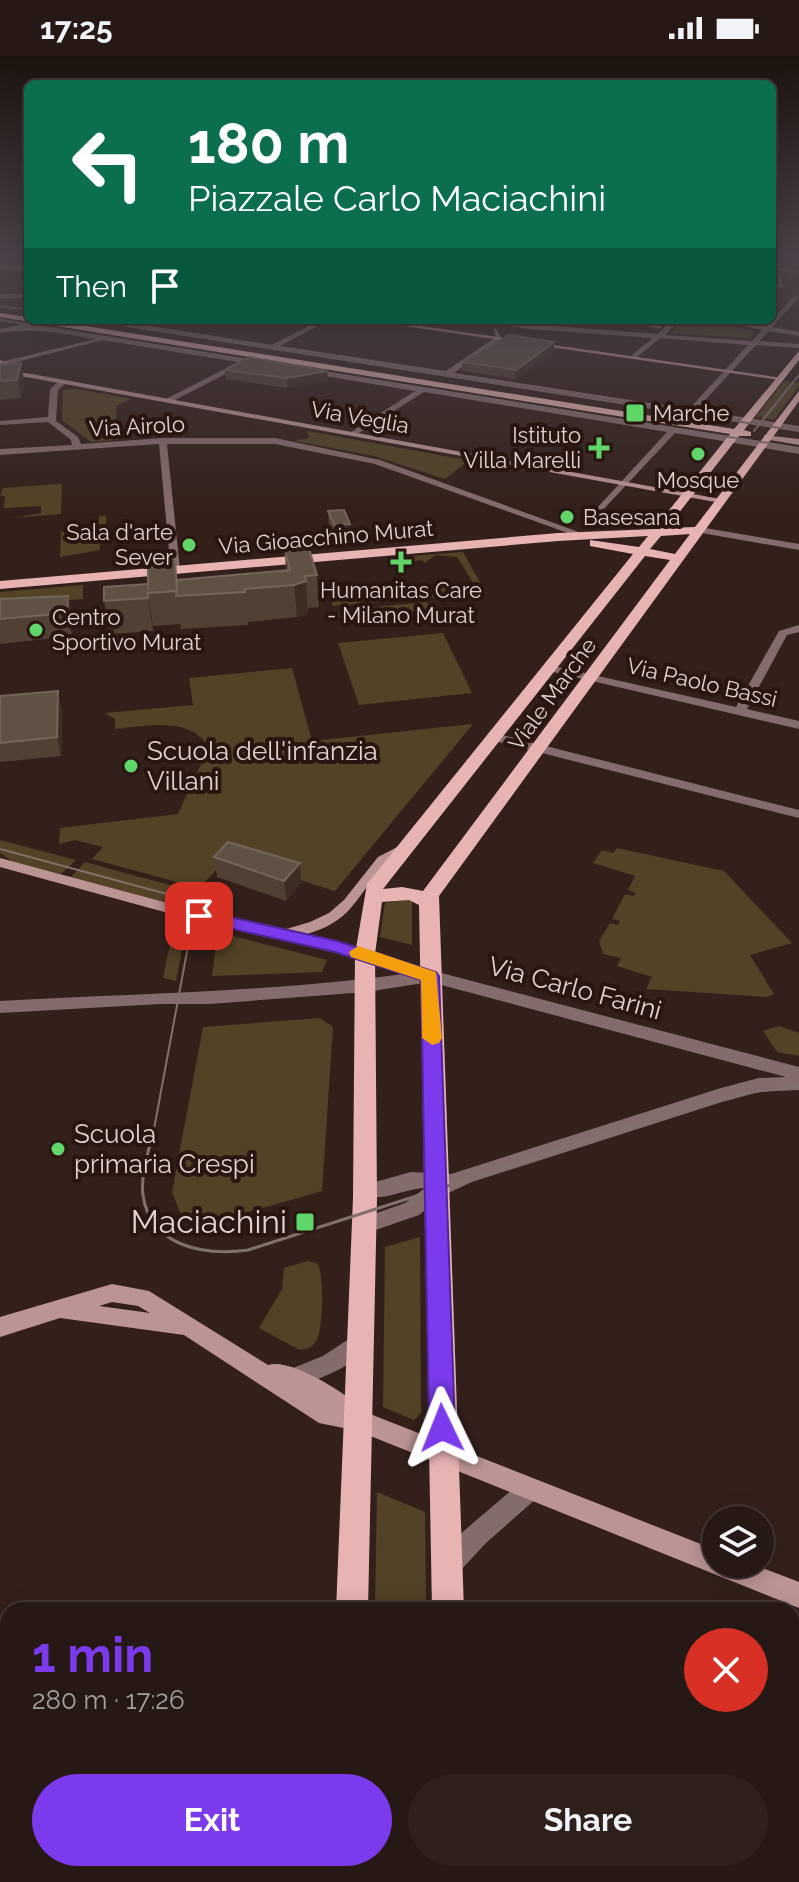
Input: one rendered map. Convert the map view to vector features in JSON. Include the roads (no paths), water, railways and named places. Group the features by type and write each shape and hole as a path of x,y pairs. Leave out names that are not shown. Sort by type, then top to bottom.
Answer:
{"main road":[{"path":"194,342 253,357 769,435"},
{"name":"Viale Marche","path":"372,898 374,888 405,847 799,354"},
{"path":"779,378 795,380"},
{"name":"Viale Marche","path":"429,903 438,882 799,394"},
{"path":"657,532 699,530"},
{"name":"Via Gioacchino Murat","path":"0,585 582,535 657,532"},
{"path":"558,537 678,558"},
{"path":"385,873 400,883 438,882"},
{"path":"352,1602 364,1226 370,1192 365,954 372,898 404,893 423,898 429,903 448,1602"}],"street":[{"path":"0,374 7,364 81,342"},
{"path":"154,342 673,431 737,430"},
{"path":"240,342 691,411 737,430"},
{"path":"169,401 283,342"},
{"path":"447,374 492,342"},
{"path":"531,342 779,378"},
{"path":"635,357 652,342"},
{"path":"691,411 755,342"},
{"path":"766,342 799,346"},
{"name":"Via Veglia","path":"7,364 12,371 26,375 687,493"},
{"name":"Via Veglia","path":"0,374 26,375"},
{"path":"52,419 54,389 63,382"},
{"path":"354,434 422,390"},
{"path":"0,423 52,419 75,439 77,447"},
{"path":"769,435 799,428"},
{"path":"600,510 673,431"},
{"path":"769,435 799,439"},
{"path":"769,435 799,451"},
{"path":"163,441 175,570"},
{"name":"Via Airolo","path":"0,452 163,441 275,441 377,462 582,535"},
{"path":"687,493 721,500"},
{"path":"699,530 799,547"},
{"path":"140,572 174,553"},
{"path":"740,711 783,633 796,628"},
{"name":"Via Paolo Bassi","path":"549,668 799,725"},
{"path":"494,737 799,814"},
{"path":"283,935 317,926 341,911 385,855 405,847"},
{"path":"0,862 199,916 365,954 430,976"},
{"path":"0,1007 366,986 430,976"},
{"name":"Via Carlo Farini","path":"430,976 799,1074"},
{"path":"364,1226 412,1209 437,1185 721,1095 759,1085 799,1083"},
{"path":"370,1192 411,1180 437,1185"},
{"path":"0,1327 112,1293 142,1297 327,1415 358,1420 702,1557"},
{"path":"56,1310 114,1315 188,1328"},
{"path":"291,1379 331,1363 361,1341"},
{"path":"253,1366 332,1395 358,1420"},
{"path":"447,1568 465,1544 502,1516 529,1490"},
{"path":"756,1578 799,1595"}],"tram line":[{"path":"137,342 266,363"},
{"path":"231,342 759,425"},
{"path":"305,369 799,448"},
{"path":"759,425 799,375"},
{"path":"754,431 759,425"},
{"path":"759,425 799,431"},
{"path":"0,849 167,894 178,900 188,913 191,930 154,1129"},
{"path":"625,1129 732,1097 799,1087"},
{"path":"154,1127 142,1187 148,1213 168,1237 198,1249 214,1251 248,1250 631,1127"}],"place":[{"name":"Marche","path":"635,413"},
{"name":"Istituto Villa Marelli","path":"599,448"},
{"name":"Mosque","path":"698,454"},
{"name":"Basesana","path":"567,517"},
{"name":"Sala d'arte Sever","path":"189,545"},
{"name":"Humanitas Care - Milano Murat","path":"401,562"},
{"name":"Centro Sportivo Murat","path":"36,630"},
{"name":"Scuola dell'infanzia Villani","path":"131,766"},
{"name":"Scuola primaria Crespi","path":"58,1149"},
{"name":"Maciachini","path":"305,1222"}]}
